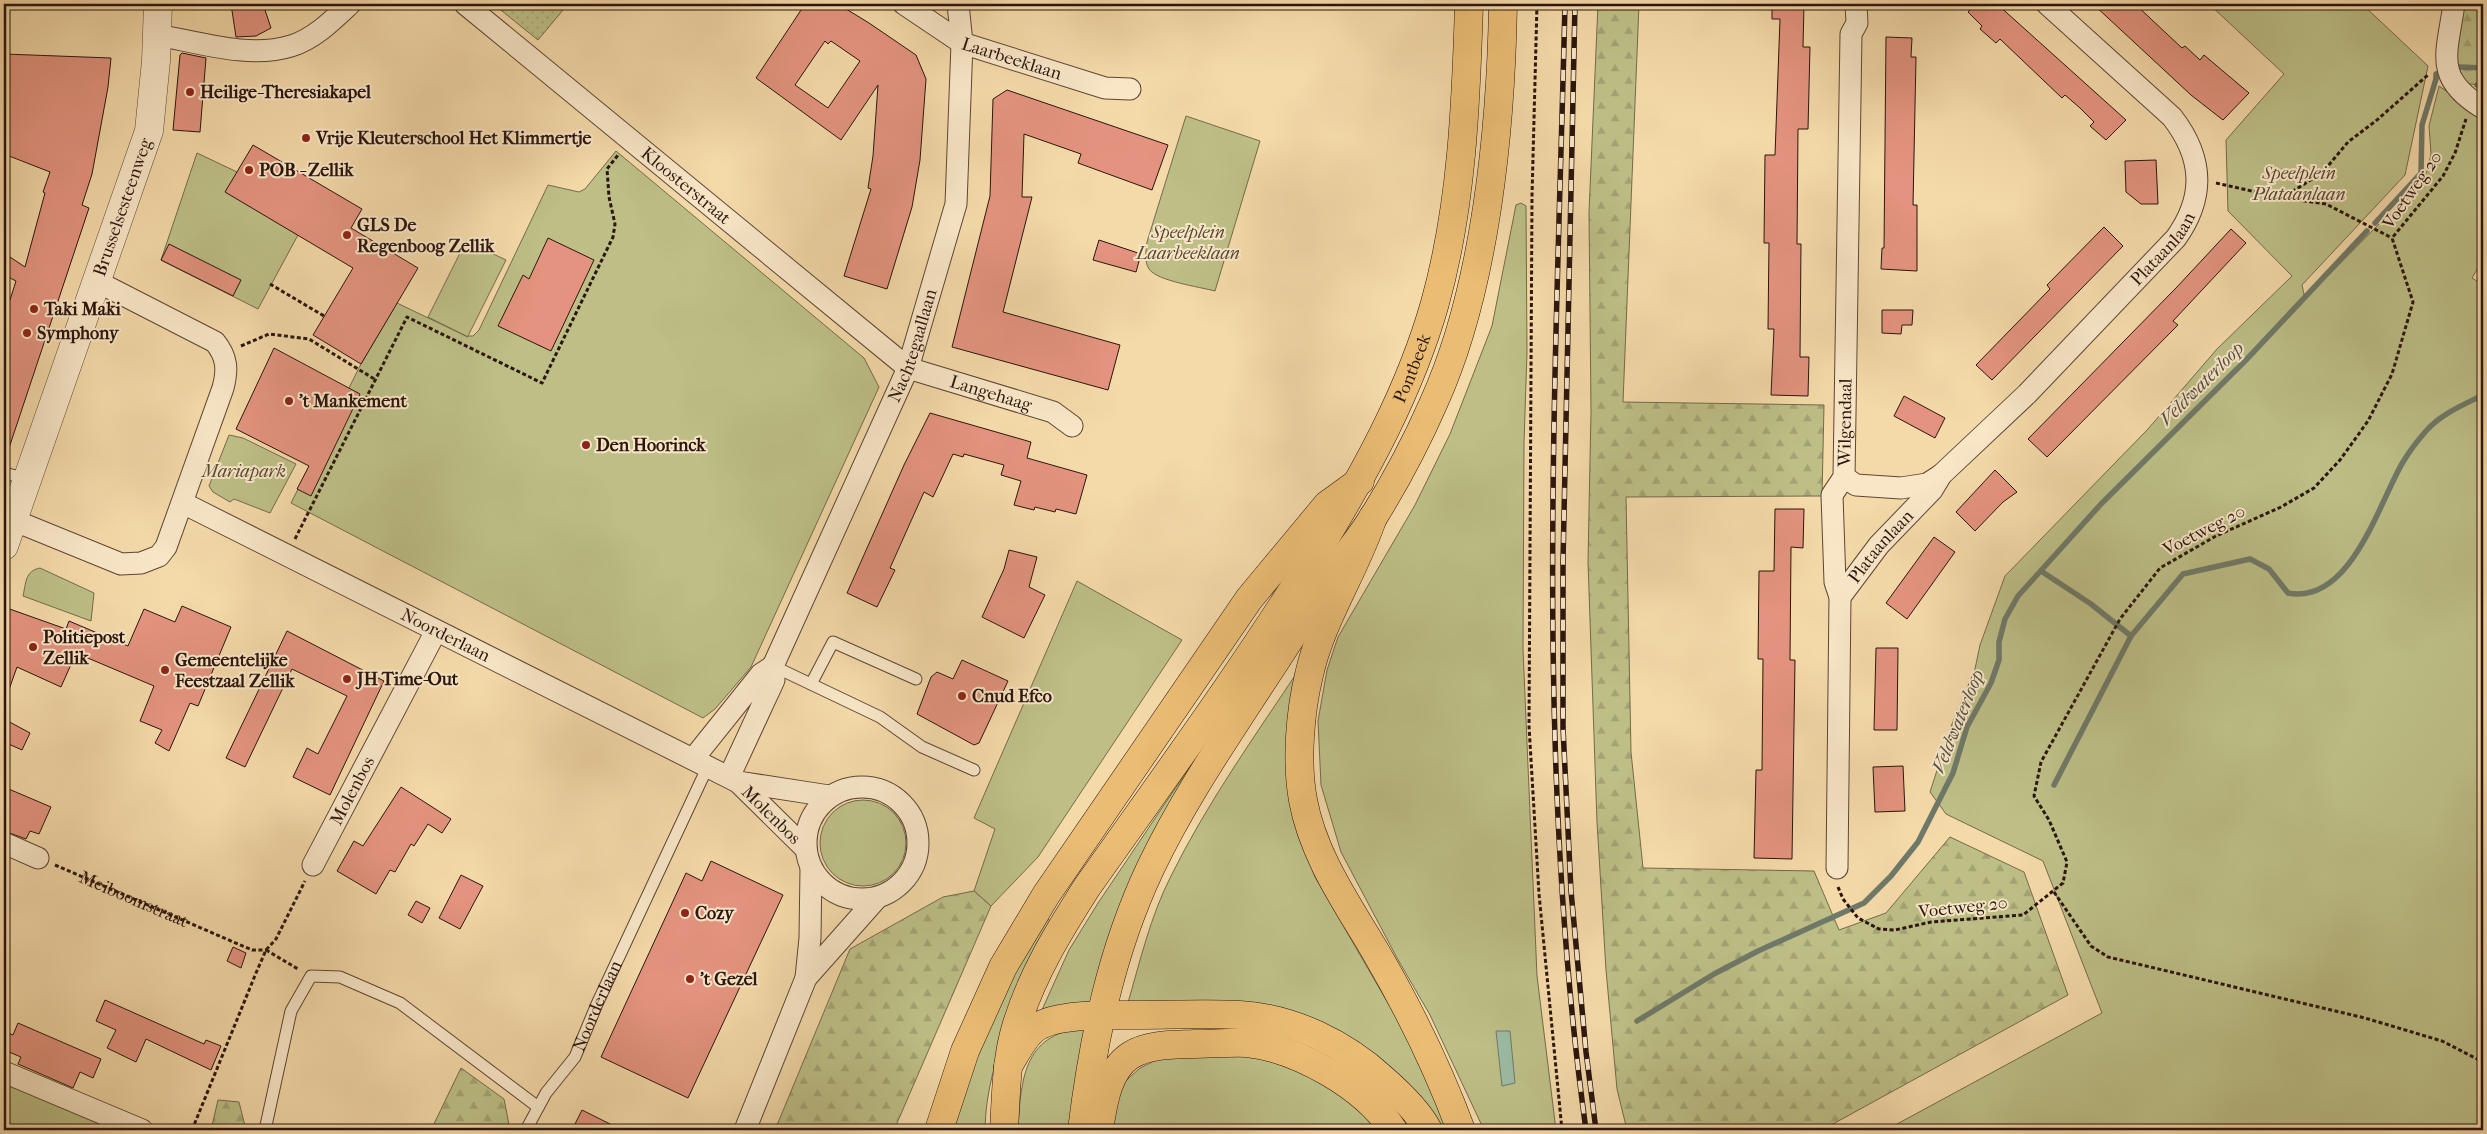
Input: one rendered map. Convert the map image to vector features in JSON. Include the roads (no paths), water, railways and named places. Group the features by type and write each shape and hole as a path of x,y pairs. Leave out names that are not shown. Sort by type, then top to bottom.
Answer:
{"highway":[{"name":"Pontbeek","path":"1004,1130 1008,1066 1016,1028 1033,981 1058,933 1087,887 1287,600 1360,481 1380,442 1415,363 1435,302 1461,158 1469,4"},
{"path":"1082,1130 1089,1072 1112,970 1129,919 1150,869 1175,820 1225,739 1373,518 1410,453 1436,398 1458,334 1482,242 1502,59 1503,4"},
{"path":"939,1130 965,1051 1003,967 1046,895 1249,599 1327,505 1360,481"},
{"path":"1373,518 1361,551 1317,647 1309,674 1300,746 1303,800 1321,858 1420,1035 1461,1130"},
{"path":"1008,1066 1028,1036 1037,1027 1051,1021 1101,1015 1242,1015 1282,1022 1328,1040 1365,1062 1399,1093 1428,1130"},
{"path":"1099,1130 1104,1103 1115,1072 1130,1056 1152,1047 1247,1043 1299,1057 1343,1080 1386,1119 1393,1130"}],"street":[{"name":"Brusselsesteenweg","path":"4,546 13,520 16,476 98,282 148,131 158,4"},
{"path":"157,35 236,49 290,46 328,25 350,4"},
{"name":"Kloosterstraat","path":"466,4 908,368"},
{"name":"Laarbeeklaan","path":"904,4 962,43 1105,88 1130,89"},
{"name":"Nachtegaallaan","path":"733,779 774,680 773,666 908,368 956,204 962,43 958,4"},
{"name":"Wilgendaal","path":"1842,4 1842,24 1851,34"},
{"name":"Wilgendaal","path":"1837,868 1840,597 1835,582 1832,495 1844,477 1851,34 1857,23 1856,4"},
{"name":"Plataanlaan","path":"1844,477 1856,485 1902,488 1927,484 1942,475 2027,394 2176,238 2188,221 2194,206 2197,179 2192,148 2185,133 2172,117 2047,4"},
{"path":"2454,4 2447,55 2448,72 2459,91 2480,105"},
{"path":"13,520 121,564 141,563 159,556 166,547 183,503 225,380 227,372 223,353 215,342 98,282"},
{"name":"Langehaag","path":"908,368 1053,412 1072,426"},
{"name":"Plataanlaan","path":"1840,597 1879,545 1932,490 1942,475"},
{"name":"Noorderlaan","path":"183,503 733,779"},
{"name":"Molenbos","path":"313,865 436,631"},
{"name":"Nachtegaallaan","path":"700,762 762,674 773,666"},
{"name":"Molenbos","path":"733,779 830,796"},
{"name":"Molenbos","path":"733,779 809,858 823,884 842,896 861,900 877,898 895,890 909,876 920,848 918,828 909,810 887,791 867,786 847,788 830,796 815,811 807,829 809,858 810,938 806,978 745,1130"},
{"path":"4,843 38,858"},
{"name":"Molenbos","path":"806,978 877,898"},
{"path":"4,1072 142,1130"}],"lane":[{"path":"811,684 833,642 916,679"},
{"path":"773,666 880,717 922,747 974,770"},
{"name":"Noorderlaan","path":"526,1130 554,1081 575,1057 700,762"},
{"path":"265,1130 291,1011 311,976 340,977 400,1003 538,1107"}],"waterway":[{"name":"Veldwaterloop","path":"2459,67 2483,68"},
{"name":"Veldwaterloop","path":"2375,223 2421,173 2422,125 2436,74 2440,73"},
{"path":"2477,85 2483,86"},
{"name":"Veldwaterloop","path":"1637,1021 1714,974 1758,951 1864,903 1891,876 1918,842 1953,773 1967,727 1991,683 1999,660 1999,642 2005,619 2018,596 2101,504 2246,360 2367,231"},
{"path":"2041,571 2091,604 2131,636 2183,574 2250,559 2269,569 2288,593 2310,592 2329,583 2346,567 2373,524 2403,462 2426,431 2445,415 2483,395"},
{"path":"2054,785 2131,636"}],"railway":[{"path":"1565,4 1554,427 1554,709 1560,849 1570,990 1586,1130"},
{"path":"1575,4 1563,562 1563,728 1571,891 1586,1052 1596,1130"}],"place":[{"name":"Heilige-Theresiakapel","path":"190,92"},
{"name":"Vrije Kleuterschool Het Klimmertje","path":"306,138"},
{"name":"POB - Zellik","path":"249,170"},
{"name":"GLS De Regenboog Zellik","path":"347,235"},
{"name":"Taki Maki","path":"34,309"},
{"name":"Symphony","path":"27,333"},
{"name":"'t Mankement","path":"289,401"},
{"name":"Den Hoorinck","path":"586,445"},
{"name":"Politiepost Zellik","path":"33,647"},
{"name":"Gemeentelijke Feestzaal Zellik","path":"165,670"},
{"name":"JH Time-Out","path":"347,679"},
{"name":"Cnud Efco","path":"962,696"},
{"name":"Cozy","path":"685,913"},
{"name":"'t Gezel","path":"690,979"}],"park label":[{"name":"Speelplein Plataanlaan","path":"2299,183"},
{"name":"Speelplein Laarbeeklaan","path":"1188,242"},
{"name":"Mariapark","path":"244,471"}]}
